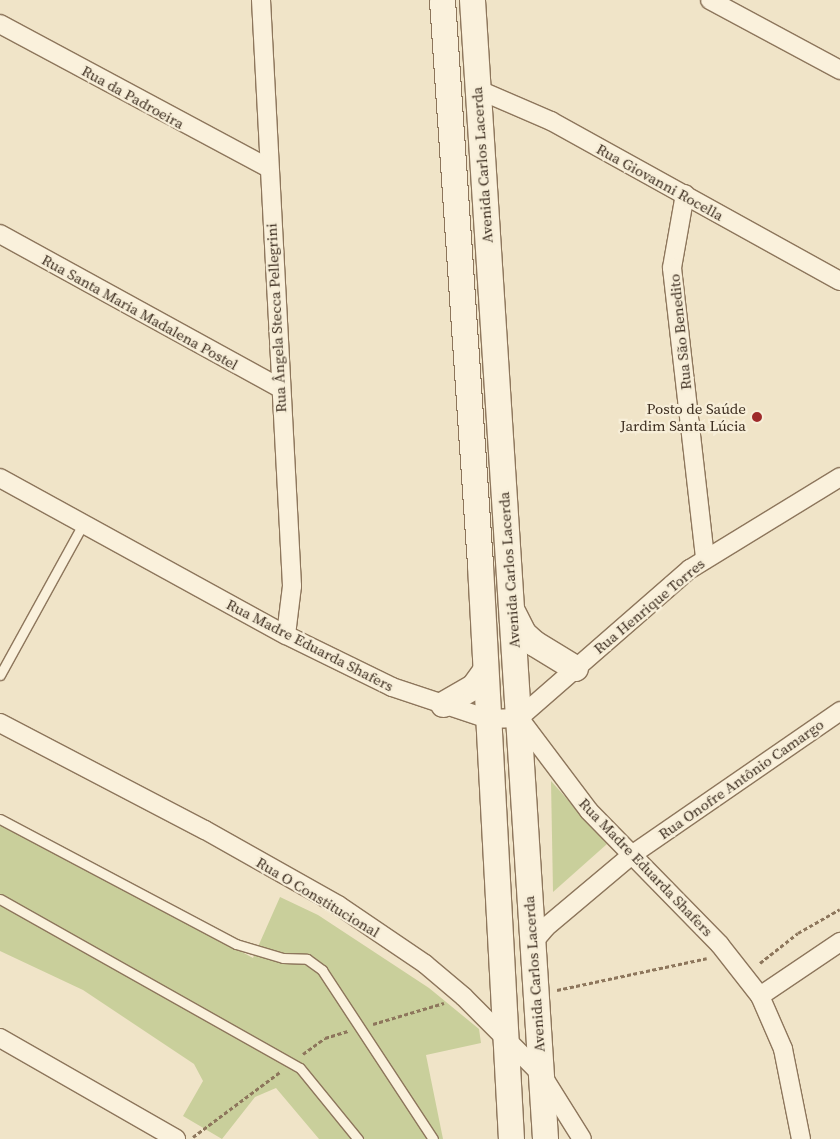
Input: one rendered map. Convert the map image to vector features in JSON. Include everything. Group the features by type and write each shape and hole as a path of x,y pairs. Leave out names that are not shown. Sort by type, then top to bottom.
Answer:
{"main road":[{"name":"Avenida Carlos Lacerda","path":"442,0 480,566 484,672 511,1139"},
{"name":"Avenida Carlos Lacerda","path":"472,0 519,718 530,945 542,1075 545,1139"},
{"path":"447,68 476,80"},
{"path":"512,611 523,633 534,643 575,668"},
{"path":"444,704 462,696 484,672"}],"street":[{"name":"Rua Ângela Stecca Pellegrini","path":"261,0 268,168 292,586 286,635"},
{"path":"710,0 840,70"},
{"name":"Rua da Padroeira","path":"0,24 268,168"},
{"name":"Rua Giovanni Rocella","path":"476,80 840,281"},
{"name":"Rua São Benedito","path":"685,194 672,268 705,559"},
{"name":"Rua Santa Maria Madalena Postel","path":"0,234 280,388"},
{"name":"Rua Henrique Torres","path":"519,718 575,668 705,559 840,477"},
{"name":"Rua Madre Eduarda Shafers","path":"0,478 286,635 392,687 488,719 519,718 589,810 720,945 760,996 783,1049 801,1139"},
{"name":"Rua Onofre Antônio Camargo","path":"530,945 546,927 633,854 840,711"},
{"name":"Rua O Constitucional","path":"0,723 196,826 338,906 446,981 542,1075 582,1139"},
{"path":"760,996 840,942"},
{"path":"0,1038 176,1139"}],"lane":[{"path":"0,675 83,524"},
{"path":"0,819 236,944 282,958 307,959 322,970 433,1139"},
{"path":"0,899 300,1068 358,1139"}],"path":[{"path":"760,963 798,933 840,910"},
{"path":"548,992 714,957"},
{"path":"191,1139 270,1079"}],"green space":[{"path":"551,781 607,844 553,892"},
{"path":"0,820 253,958 280,897 318,915 429,988 479,1029 481,1043 426,1055 443,1139 319,1139 276,1088 255,1097 222,1139 183,1116 203,1081 194,1064 83,990 0,951"}],"place":[{"name":"Posto de Saúde Jardim Santa Lúcia","path":"757,417"}]}
